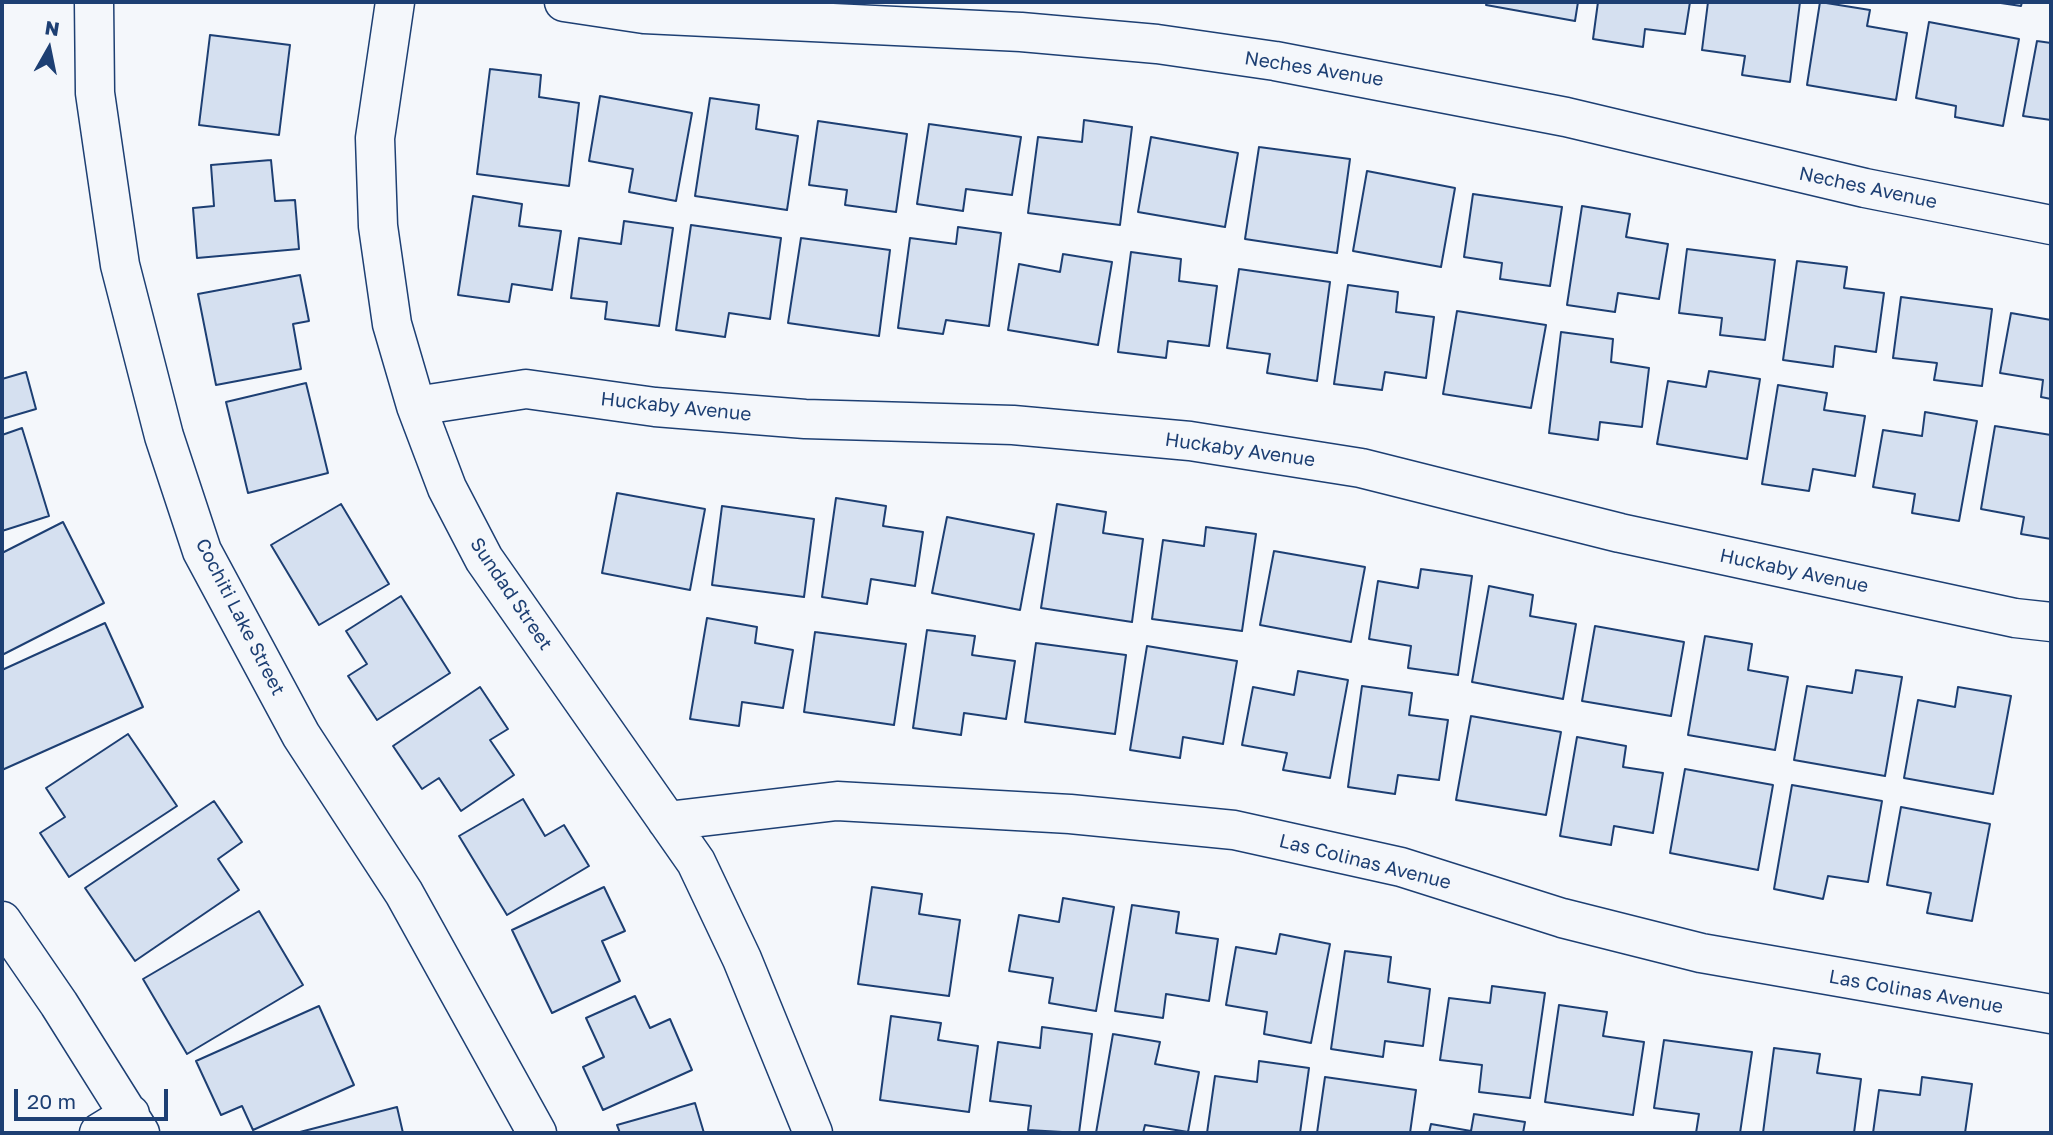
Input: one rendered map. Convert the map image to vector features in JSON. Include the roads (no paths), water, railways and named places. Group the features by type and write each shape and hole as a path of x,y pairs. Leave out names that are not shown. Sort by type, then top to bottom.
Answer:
{"street":[{"name":"Cochiti Lake Street","path":"94,2 95,93 120,265 164,436 202,551 301,735 404,893 537,1133"},
{"name":"Sundad Street","path":"395,2 375,138 378,226 392,324 416,406 447,488 484,559 696,862 742,959 813,1133"},
{"name":"Neches Avenue","path":"564,2 644,14 1021,32 1157,44 1275,61 1566,117 1865,188 2051,225"},
{"name":"Huckaby Avenue","path":"416,406 526,389 655,407 792,418 1013,425 1190,441 1361,468 1633,536 2015,618 2051,622"},
{"name":"Las Colinas Avenue","path":"667,821 837,800 1070,814 1234,830 1401,867 1562,918 1701,953 2051,1014"},
{"path":"2,921 123,1127"}]}
